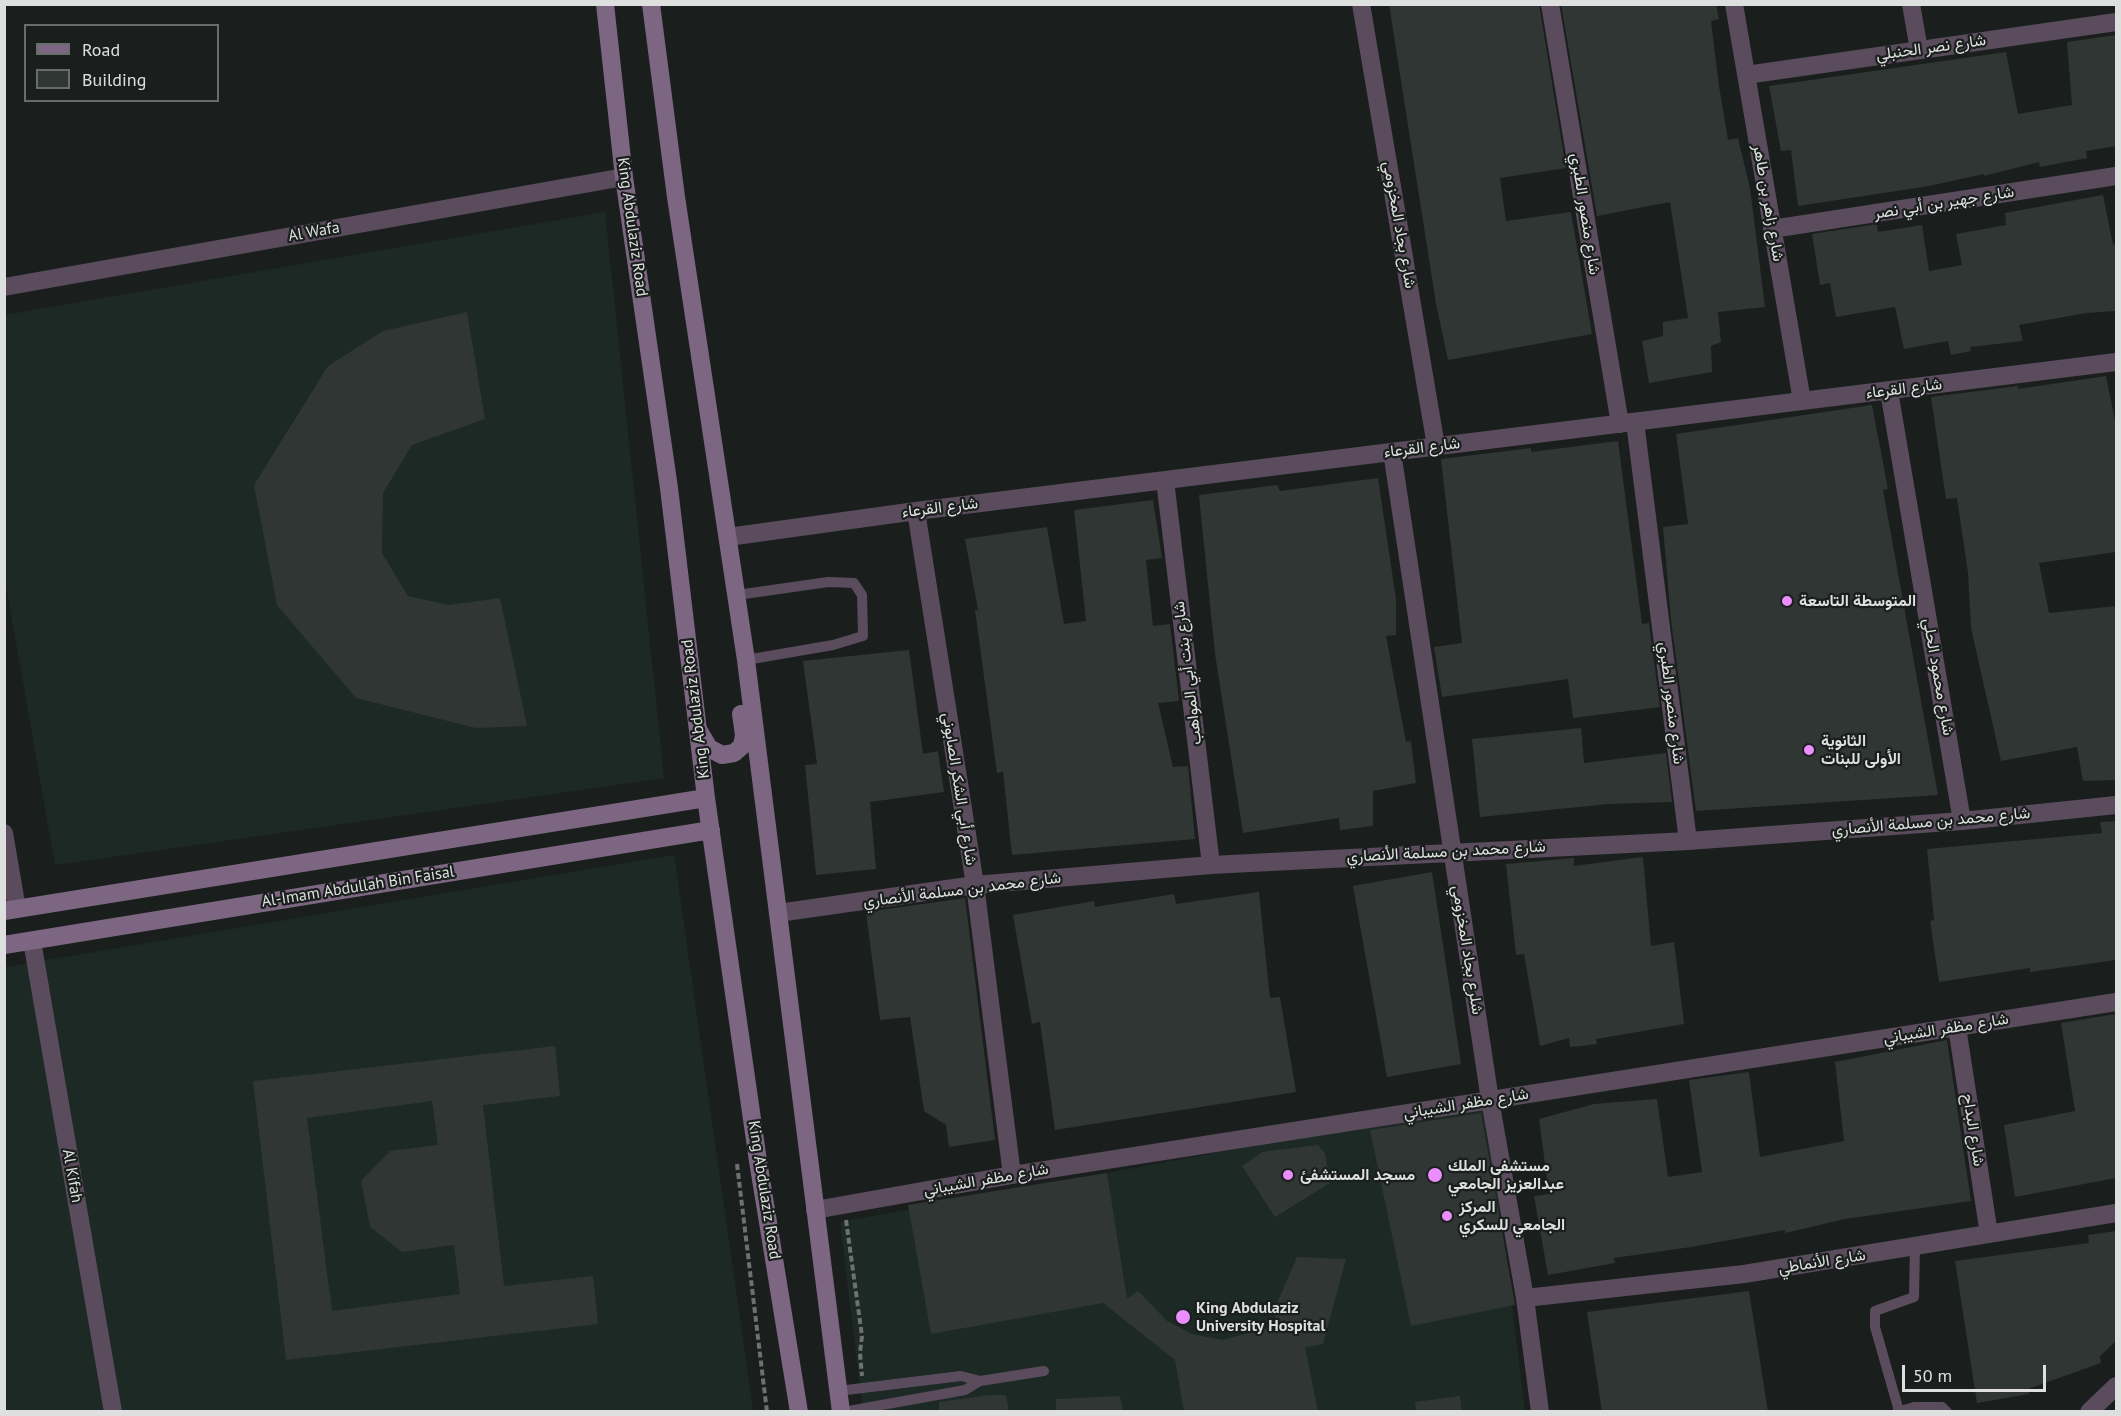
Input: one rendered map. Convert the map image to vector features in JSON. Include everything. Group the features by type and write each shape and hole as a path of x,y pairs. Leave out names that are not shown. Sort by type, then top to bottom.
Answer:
{"main road":[{"name":"King Abdulaziz Road","path":"605,4 624,177 669,489 706,798 759,1161 799,1412"},
{"path":"651,4 708,411 746,660 842,1412"},
{"path":"698,730 709,748 722,754 734,753 742,746 744,735 711,498 708,411"},
{"name":"Al-Imam Abdullah Bin Faisal","path":"11,910 706,798"},
{"name":"Al-Imam Abdullah Bin Faisal","path":"4,945 711,830"}],"street":[{"name":"شارع بجاد المخزومي","path":"1361,4 1436,446"},
{"name":"شارع منصور الطبري","path":"1550,4 1628,423 1688,841"},
{"name":"شارع زاهر بن طاهر","path":"1734,4 1802,401"},
{"path":"1911,4 1919,50"},
{"name":"شارع نصر الحنبلي","path":"1746,75 2116,22"},
{"name":"شارع جهير بن أبي نصر","path":"1772,229 2116,176"},
{"name":"Al Wafa","path":"4,287 624,177"},
{"name":"شارع القرعاء","path":"728,537 916,511 1436,446 1802,401 2115,366"},
{"name":"شارع محمود الحلي","path":"1889,391 1962,820"},
{"name":"شلرع بجاد المخزومي","path":"1392,452 1490,1100 1525,1298 1540,1412"},
{"name":"شارع بنت أبي المواهب","path":"1165,480 1211,865"},
{"name":"شارع أبي الشكر الصابوني","path":"916,511 975,885 1012,1175"},
{"name":"شارع محمد بن مسلمة الأنصاري","path":"778,913 975,885 1211,865 1452,851 1688,841 1962,820 2116,805"},
{"path":"4,832 11,910"},
{"name":"Al Kifah","path":"32,941 113,1412"},
{"name":"شارع مظفر الشيباني","path":"815,1210 1012,1175 2116,1002"},
{"name":"شارع البداح","path":"1956,1027 1989,1234"},
{"name":"شارع الأنماطي","path":"1525,1298 1744,1274 2116,1213"},
{"path":"2089,1412 2116,1386"}],"lane":[{"path":"737,595 828,582 854,583 862,595 863,636 833,645 746,660"},
{"path":"1915,1246 1914,1297 1875,1311 1875,1327 1898,1411 1914,1407 1942,1407 1947,1412"},
{"path":"842,1412 965,1390 980,1381 1044,1371"},
{"path":"838,1391 961,1376 980,1381"}],"path":[{"path":"736,1164 768,1412"},
{"path":"844,1205 862,1336"}],"shaded area":[{"path":"605,212 664,778 55,865 5,579 4,315"},
{"path":"674,855 753,1410 5,1412 5,967"},
{"name":"King Abdulaziz University Hospital","path":"1487,1103 1525,1411 863,1411 840,1222"}],"building":[{"path":"1389,4 1539,4 1566,168 1500,178 1506,221 1571,212 1592,334 1448,360 1436,304"},
{"path":"1561,4 1716,4 1719,19 1711,21 1719,86 1728,140 1738,138 1750,188 1765,307 1718,312 1721,342 1711,346 1712,372 1649,383 1642,341 1663,336 1663,322 1688,318 1670,202 1597,216"},
{"path":"2116,35 2116,146 2086,151 2087,158 2040,167 2039,162 1984,176 1984,174 1929,186 1798,206 1791,150 1781,151 1769,86 2006,52 2018,114 2072,105 2067,42"},
{"path":"2103,195 2113,245 2116,244 2116,311 2086,313 2019,325 2023,341 1970,347 1971,351 1951,355 1948,341 1904,349 1895,307 1836,317 1830,283 1820,285 1812,234 1877,224 1878,232 1922,225 1929,271 1962,265 1956,234 2006,225 2005,213"},
{"path":"467,312 485,419 412,445 383,493 382,553 408,596 449,605 500,598 527,726 476,728 356,698 277,605 254,485 328,366 383,331"},
{"path":"2106,376 2116,425 2116,552 2039,563 2049,613 2116,606 2116,780 2083,781 2077,747 2001,761 1971,628 1968,573 1957,498 1946,499 1931,397 2018,386 2018,389"},
{"path":"1872,405 1888,489 1883,490 1938,795 1696,811 1671,620 1663,527 1688,524 1676,434"},
{"path":"1618,441 1642,624 1649,623 1660,707 1573,718 1568,679 1442,697 1434,647 1462,643 1441,459 1531,448 1531,452"},
{"path":"1378,478 1396,599 1396,635 1386,636 1406,742 1411,741 1416,783 1373,791 1373,826 1340,830 1339,818 1243,833 1215,654 1199,495 1277,485 1280,491"},
{"path":"1153,500 1162,558 1146,560 1153,626 1170,624 1179,701 1158,703 1173,767 1188,766 1195,839 1012,855 1003,772 997,773 975,610 978,610 965,539 1047,527 1064,624 1086,621 1074,510"},
{"path":"909,650 923,754 938,751 944,792 870,802 876,869 816,875 805,765 817,764 803,661"},
{"path":"1581,728 1584,763 1666,753 1672,802 1608,804 1480,817 1472,739"},
{"path":"2116,821 2116,960 2030,972 2030,968 1939,982 1930,921 1934,920 1927,849 2102,833 2100,822"},
{"path":"1643,857 1651,946 1674,942 1684,1024 1596,1039 1597,1044 1570,1047 1569,1038 1540,1046 1524,954 1516,955 1506,864 1574,858 1574,866"},
{"path":"1432,872 1461,1064 1387,1077 1353,886"},
{"path":"1259,892 1270,998 1280,997 1296,1092 1055,1130 1040,1022 1032,1024 1013,915 1094,901 1095,907 1174,894 1176,904"},
{"path":"965,898 995,1140 949,1147 946,1125 924,1111 910,1017 880,1020 866,912"},
{"path":"2116,1014 2116,1178 2015,1197 2004,1125 2075,1111 2061,1023"},
{"path":"1947,1040 1971,1201 1845,1219 1785,1233 1785,1230 1614,1258 1615,1263 1548,1275 1534,1196 1549,1194 1539,1119 1594,1104 1657,1099 1668,1177 1702,1172 1689,1080 1749,1072 1760,1157 1844,1141 1835,1062"},
{"path":"555,1046 560,1096 483,1105 504,1286 593,1276 598,1324 286,1360 253,1081","holes":["432,1101 438,1145 390,1151 361,1181 370,1227 402,1252 454,1245 460,1294 332,1311 307,1118"]},
{"name":"المركز الجامعي للسكري","path":"1481,1113 1515,1305 1411,1326 1370,1130"},
{"name":"مسجد المستشفئ","path":"1318,1145 1325,1153 1330,1183 1275,1217 1242,1166 1262,1152"},
{"path":"1107,1173 1127,1299 1138,1291 1167,1321 1192,1334 1222,1340 1276,1326 1275,1308 1297,1257 1346,1259 1323,1344 1305,1347 1318,1412 1184,1412 1175,1360 1103,1303 931,1334 908,1205"},
{"path":"2116,1231 2116,1341 2100,1356 2101,1363 2028,1389 2029,1394 1977,1403 1955,1261 2089,1243 2088,1235"},
{"path":"1749,1291 1768,1412 1602,1412 1587,1312"},
{"path":"1006,1395 1009,1412 939,1412 939,1402"},
{"path":"1120,1396 1123,1412 1056,1412 1056,1399"},
{"path":"1460,1396 1462,1412 1416,1412 1415,1402"}],"place":[{"name":"المتوسطة التاسعة","path":"1787,601"},
{"name":"الثانوية الأولى للبنات","path":"1809,750"},
{"name":"مسجد المستشفئ","path":"1288,1175"},
{"name":"مستشفى الملك عبدالعزيز الجامعي","path":"1435,1175"},
{"name":"المركز الجامعي للسكري","path":"1447,1216"},
{"name":"King Abdulaziz University Hospital","path":"1183,1317"}]}
